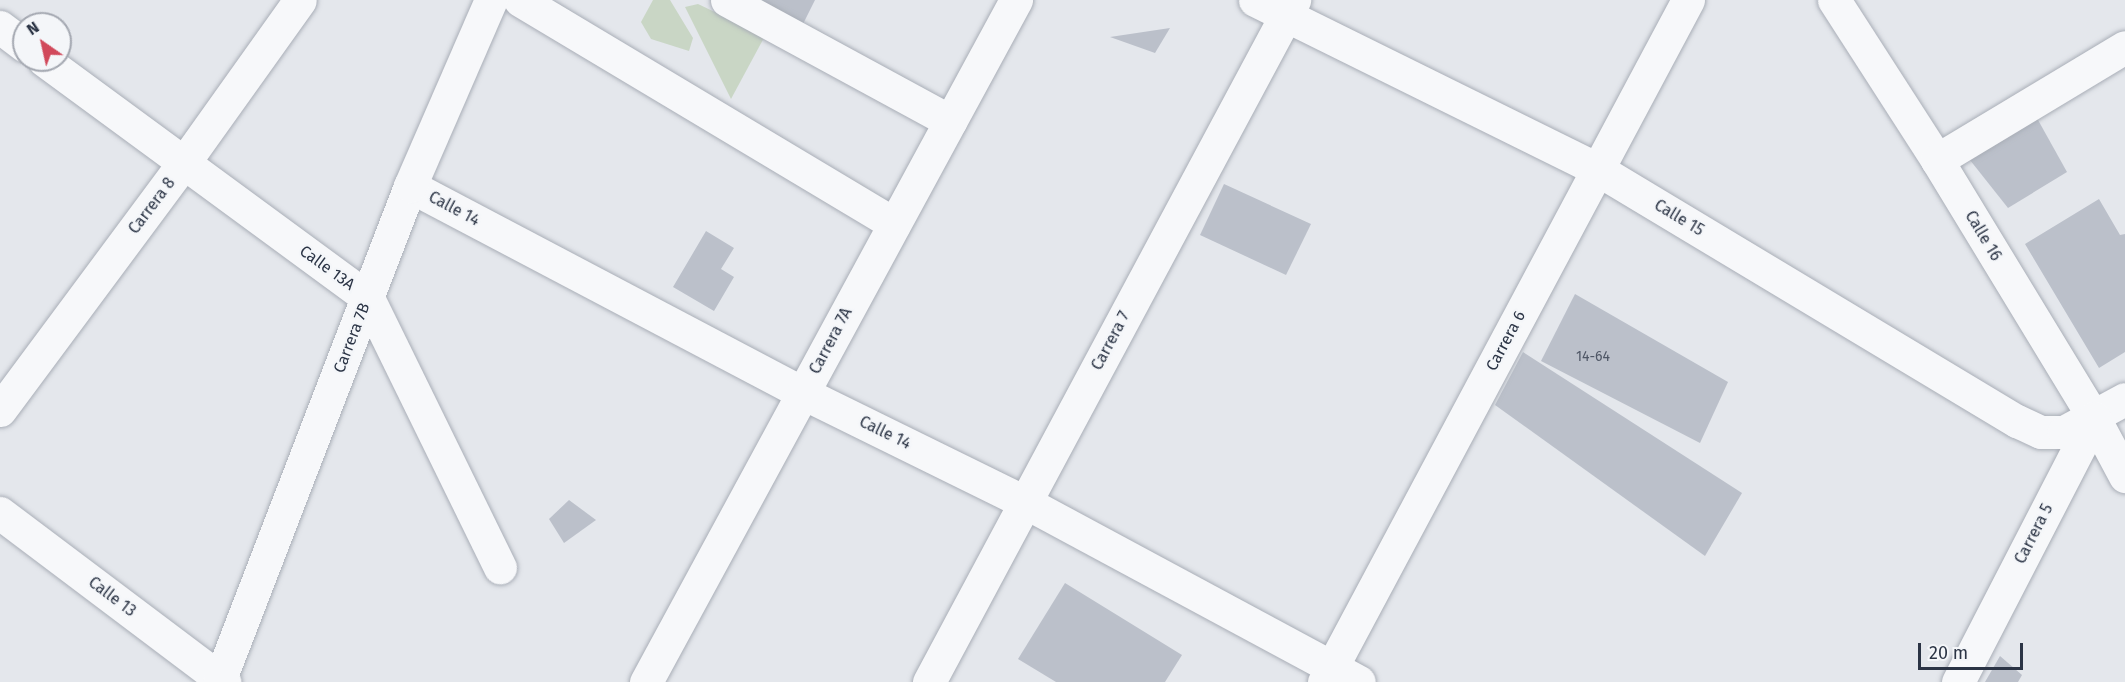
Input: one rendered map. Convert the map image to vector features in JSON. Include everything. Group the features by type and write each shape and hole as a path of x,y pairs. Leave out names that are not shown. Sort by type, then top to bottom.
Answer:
{"street":[{"name":"Carrera 8","path":"0,410 183,164 300,0"},
{"name":"Carrera 7B","path":"222,680 410,186 491,0"},
{"path":"520,0 894,224"},
{"path":"727,0 950,121"},
{"name":"Carrera 7A","path":"646,682 1016,0"},
{"name":"Calle 15","path":"1255,0 1290,8 1597,169 2017,421 2041,432 2064,432 2094,418"},
{"name":"Carrera 6","path":"1338,677 1597,169 1688,0"},
{"name":"Calle 16","path":"1834,0 1937,160 2094,418 2125,476"},
{"name":"Carrera 7","path":"929,682 1290,8"},
{"path":"1937,160 2125,46"},
{"name":"Calle 13A","path":"60,72 368,298 500,567"},
{"name":"Calle 14","path":"410,186 802,393 1025,502 1338,677"},
{"path":"2094,418 2125,399"},
{"name":"Carrera 5","path":"1958,682 2094,418"},
{"name":"Calle 13","path":"0,513 222,680"}],"green space":[{"path":"653,0 670,0 693,38 689,51 651,39 641,22"},
{"path":"698,4 765,36 731,99 685,7"}],"building":[{"path":"753,0 815,0 802,26"},
{"path":"1170,28 1155,53 1110,37"},
{"path":"2033,111 2067,172 2008,208 1966,155"},
{"path":"1224,184 1311,224 1286,275 1200,235"},
{"path":"2099,199 2120,235 2125,234 2125,352 2099,368 2025,244"},
{"path":"706,231 734,248 721,269 734,277 714,311 673,287"},
{"path":"1575,294 1728,382 1700,443 1541,361"},
{"path":"1523,352 1742,493 1705,556 1495,405"},
{"path":"569,500 596,520 564,543 549,519"},
{"path":"1065,583 1182,655 1165,682 1056,682 1018,659"},
{"path":"2000,656 2022,675 2018,682 1985,682"}]}
